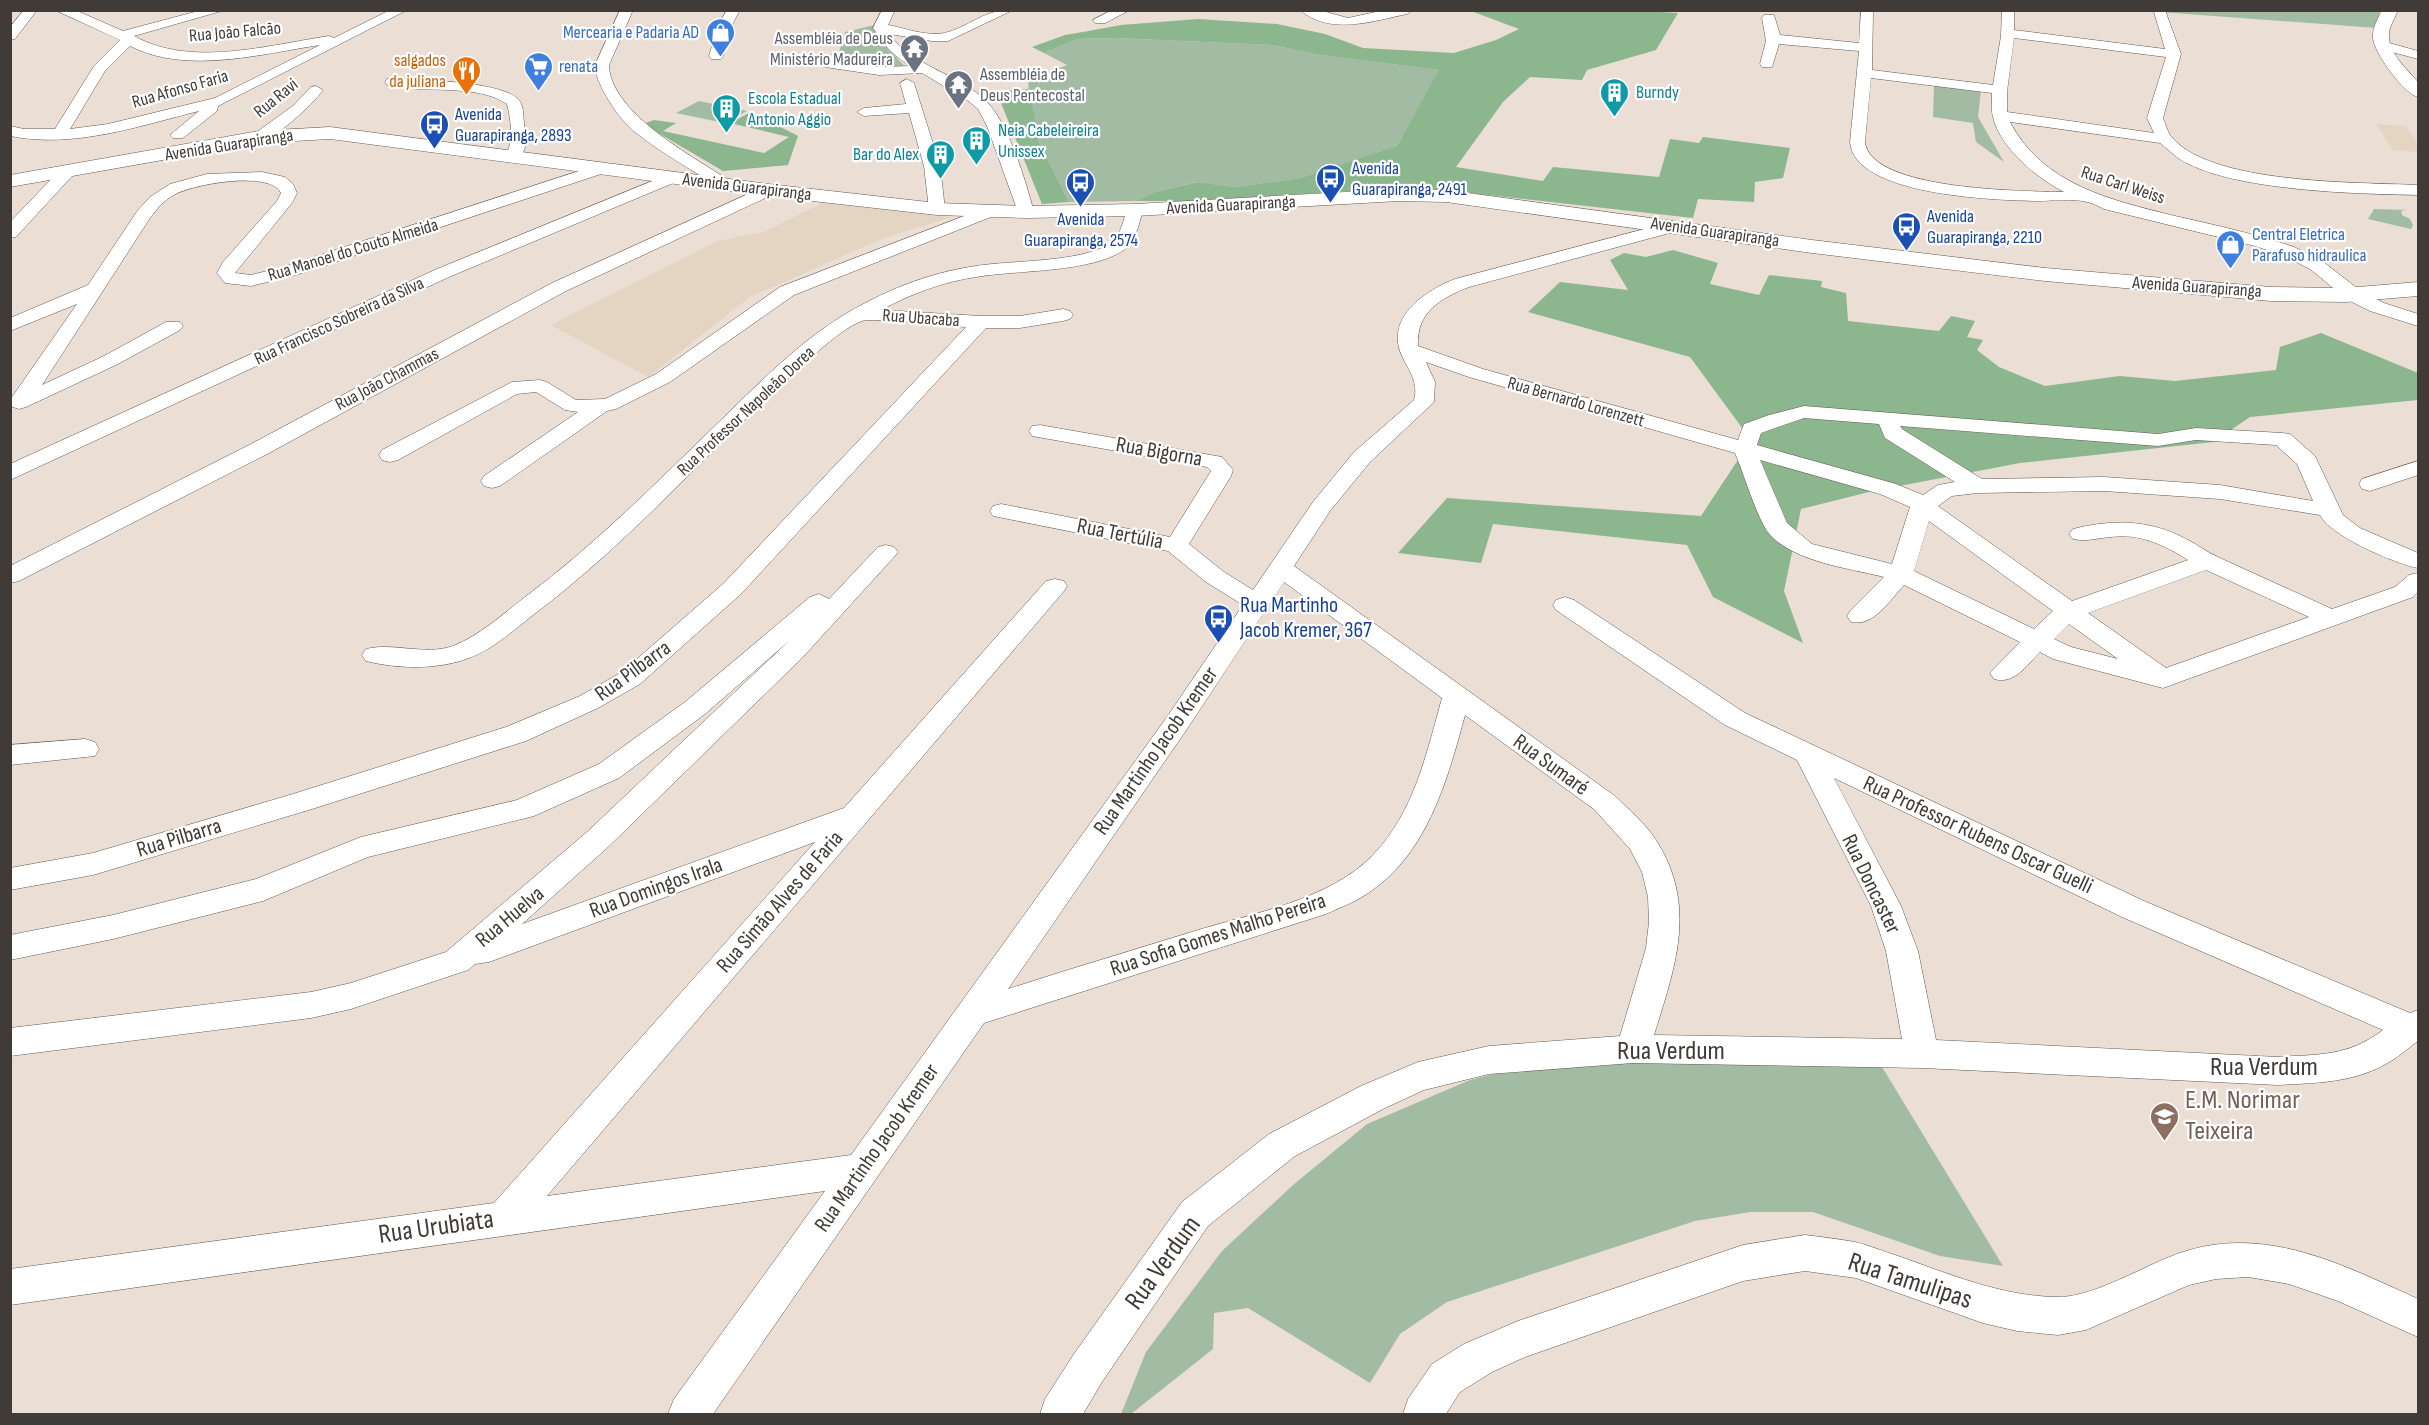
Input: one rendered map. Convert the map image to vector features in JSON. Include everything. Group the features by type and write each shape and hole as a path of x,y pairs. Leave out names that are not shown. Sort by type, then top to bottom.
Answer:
{"main road":[{"path":"2390,10 2380,34 2382,45 2398,69 2418,92"},
{"name":"Avenida Guarapiranga","path":"10,181 259,137 301,133 353,134 672,178 937,208 1026,212 1135,210 1421,195 1502,202 2011,272 2175,287 2355,296 2418,289"}],"street":[{"path":"10,36 32,10"},
{"name":"Rua João Falcão","path":"61,10 162,52 201,55 348,37"},
{"path":"59,134 99,69 125,38 219,10"},
{"name":"Rua Afonso Faria","path":"10,131 24,134 59,134 108,129 220,101 401,10"},
{"path":"627,10 602,65 601,75 639,128 724,184"},
{"path":"716,56 725,25 734,10"},
{"path":"889,10 880,28 889,44 973,97 989,113 1026,212"},
{"path":"880,28 940,37 955,35 1007,10"},
{"path":"1100,20 1124,10"},
{"path":"1306,10 1322,14 1332,20 1348,22 1407,10"},
{"path":"1867,10 1867,48 1858,146 1868,164 1880,171 1914,183 1940,188 2015,195 2088,197"},
{"path":"2008,10 2007,48 2000,116 2165,139"},
{"path":"2160,12 2174,54 2155,118 2165,139 2180,152 2196,161 2235,175 2272,181 2418,190"},
{"path":"1767,64 1774,39 1774,31 1769,18"},
{"path":"973,27 994,31"},
{"path":"2007,33 2174,54"},
{"path":"1774,39 1867,48"},
{"path":"2382,45 2418,55"},
{"path":"831,58 830,64 873,72 901,72 927,68"},
{"path":"1865,73 2001,90"},
{"path":"392,82 477,90 508,97 515,105 519,140 518,149 514,155"},
{"path":"907,83 932,166 937,208"},
{"name":"Rua Ravi","path":"259,137 299,108 316,90"},
{"path":"178,135 220,101"},
{"path":"864,112 914,108"},
{"name":"Rua Carl Weiss","path":"2000,116 2015,144 2029,160 2060,183 2088,197 2140,214 2261,242 2288,251 2316,265 2355,296 2418,320"},
{"name":"Rua Manoel do Couto Almeida","path":"17,404 155,201 166,192 201,180 222,177 271,178 282,182 289,193 284,202 226,273 231,279 260,279 604,168"},
{"path":"10,233 67,172"},
{"name":"Rua Francisco Sobreira da Silva","path":"10,473 443,273 672,178"},
{"name":"Rua João Chammas","path":"10,576 261,448 559,287 768,190"},
{"name":"Rua Professor Napoleão Dorea","path":"375,655 430,657 456,653 483,639 545,596 699,456 733,420 802,357 828,335 860,314 920,287 958,274 1104,254 1121,245 1135,210"},
{"path":"390,455 512,388 540,386 572,406 609,405 663,378 787,291 990,211"},
{"path":"1409,349 1412,318 1427,299 1442,290 1462,282 1671,227"},
{"path":"10,325 95,289"},
{"name":"Rua Ubacaba","path":"860,314 981,322"},
{"path":"981,322 1020,322 1063,315"},
{"name":"Rua Pilbarra","path":"10,879 93,864 302,802 516,734 590,702 631,678 732,590 981,322"},
{"path":"17,404 111,360 173,326"},
{"name":"Rua Bernardo Lorenzett","path":"1409,349 1476,373 1888,489 1912,498 2163,679"},
{"name":"Rua Martinho Jacob Kremer","path":"689,1414 1170,733 1321,507 1362,457 1424,402 1428,393 1426,382 1409,349"},
{"path":"492,481 602,405"},
{"path":"2418,561 2352,533 2333,519 2307,460 2282,439 2196,434 2158,440 1804,412 1776,419 1752,429 1745,450 1776,526 1804,549 1901,574 2062,652 2163,679 2404,592 2418,580"},
{"path":"1895,418 1889,425 1893,433 1977,486"},
{"name":"Rua Bigorna","path":"1040,431 1214,462 1219,465 1222,470 1221,476 1176,545"},
{"path":"2370,484 2418,468"},
{"path":"1860,616 1901,574 1922,506 1946,490 1977,486 2116,484 2220,492 2329,510"},
{"name":"Rua Tertúlia","path":"1001,511 1176,545 1215,577 1257,603"},
{"path":"2081,534 2127,528 2150,531 2207,561 2331,618"},
{"name":"Rua Huelva","path":"10,948 113,927 263,889 361,848 524,809 609,771 695,708 811,610 849,570 864,561 883,556 794,652 703,736 597,840 458,960 351,996 311,1005 10,1042"},
{"path":"2003,673 2068,611 2207,561"},
{"name":"Rua Sumaré","path":"1279,567 1605,803 1644,846 1659,874 1666,904 1663,953 1633,1049"},
{"name":"Rua Simão Alves de Faria","path":"505,1218 1055,586"},
{"name":"Rua Professor Rubens Oscar Guelli","path":"1565,605 1735,719 2133,909 2415,1026"},
{"name":"Rua Sofia Gomes Malho Pereira","path":"972,1012 1168,954 1315,906 1364,882 1394,851 1410,828 1434,777 1456,696"},
{"path":"10,755 85,749"},
{"name":"Rua Doncaster","path":"1808,755 1886,906 1902,951 1922,1054"},
{"name":"Rua Domingos Irala","path":"458,960 854,816"},
{"name":"Rua Verdum","path":"1060,1414 1088,1368 1195,1215 1282,1144 1373,1097 1418,1077 1489,1060 1633,1049 1922,1054 2277,1071 2326,1068 2362,1060 2389,1046 2415,1026"},
{"name":"Rua Urubiata","path":"10,1287 862,1170"},
{"name":"Rua Tamulipas","path":"1422,1414 1446,1378 1478,1358 1518,1340 1743,1263 1805,1253 1856,1260 1983,1304 2017,1312 2058,1316 2086,1311 2186,1268 2216,1261 2248,1259 2289,1266 2346,1285 2418,1318"}],"shaded area":[{"path":"2376,124 2406,126 2418,144 2418,152 2393,150"},
{"path":"822,203 951,217 879,240 750,297 648,377 551,325 717,241 764,232"}],"green space":[{"path":"1626,10 1678,13 1656,50 1587,70 1582,80 1530,77 1503,102 1456,167 1543,181 1553,167 1659,177 1670,139 1699,143 1703,137 1790,148 1783,178 1755,182 1754,202 1698,199 1693,218 1416,187 1189,201 1135,201 1155,192 1197,182 1235,187 1301,178 1397,146 1439,70 1320,55 1272,45 1115,38 1077,39 1044,53 1032,47 1065,35 1121,25 1198,19 1277,24 1325,34 1363,48 1454,53 1496,40 1519,29 1471,11"},
{"path":"2380,10 2377,28 2146,11"},
{"path":"875,25 885,45 907,69 895,70 836,62 845,32"},
{"path":"1115,38 1272,45 1320,55 1440,70 1397,146 1355,162 1301,178 1235,187 1196,182 1155,192 1135,201 1069,202 1039,142 1028,80 1067,65 1044,53 1077,39"},
{"path":"1934,85 1981,90 1978,117 2004,162 1976,142 1973,123 1933,117"},
{"path":"1029,89 1039,142 1069,202 1042,204 1001,103 1006,91"},
{"path":"699,101 747,111 724,123 676,113"},
{"path":"751,112 798,136 788,165 723,171 643,124 654,120 676,123 663,131 764,153 789,137 730,123"},
{"path":"2374,209 2406,210 2401,211 2402,215 2410,219 2413,225 2411,229 2368,219"},
{"path":"1673,250 1718,263 1710,284 1759,295 1769,275 1822,281 1821,287 1846,293 1848,321 1939,331 1951,316 1975,321 1967,337 1983,340 1977,350 1999,367 2045,386 2120,376 2175,381 2276,370 2280,347 2321,333 2418,373 2418,400 2250,417 2213,442 2020,463 1873,491 1801,509 1784,591 1803,643 1713,597 1687,545 1493,524 1481,563 1398,553 1447,498 1701,516 1751,440 1690,357 1528,312 1560,282 1628,290 1610,260 1624,253 1646,257"},
{"path":"1542,1062 1879,1062 2003,1266 1940,1256 1813,1212 1750,1212 1695,1221 1447,1302 1400,1334 1370,1383 1248,1308 1214,1313 1213,1349 1131,1414 1121,1414 1146,1352 1222,1251 1293,1185 1367,1124 1470,1080"}],"place":[{"name":"Mercearia e Padaria AD","path":"720,58"},
{"name":"Assembléia de Deus Ministério Madureira","path":"914,74"},
{"name":"renata","path":"538,92"},
{"name":"salgados da juliana","path":"467,96"},
{"name":"Assembléia de Deus Pentecostal","path":"959,110"},
{"name":"Burndy","path":"1615,118"},
{"name":"Escola Estadual Antonio Aggio","path":"727,134"},
{"name":"Avenida Guarapiranga, 2893","path":"434,150"},
{"name":"Neia Cabeleireira Unissex","path":"977,166"},
{"name":"Bar do Alex","path":"940,180"},
{"name":"Avenida Guarapiranga, 2491","path":"1331,204"},
{"name":"Avenida Guarapiranga, 2574","path":"1081,208"},
{"name":"Avenida Guarapiranga, 2210","path":"1906,252"},
{"name":"Central Eletrica Parafuso hidraulica","path":"2231,270"},
{"name":"Rua Martinho Jacob Kremer, 367","path":"1219,644"},
{"name":"E.M. Norimar Teixeira","path":"2164,1142"}]}
